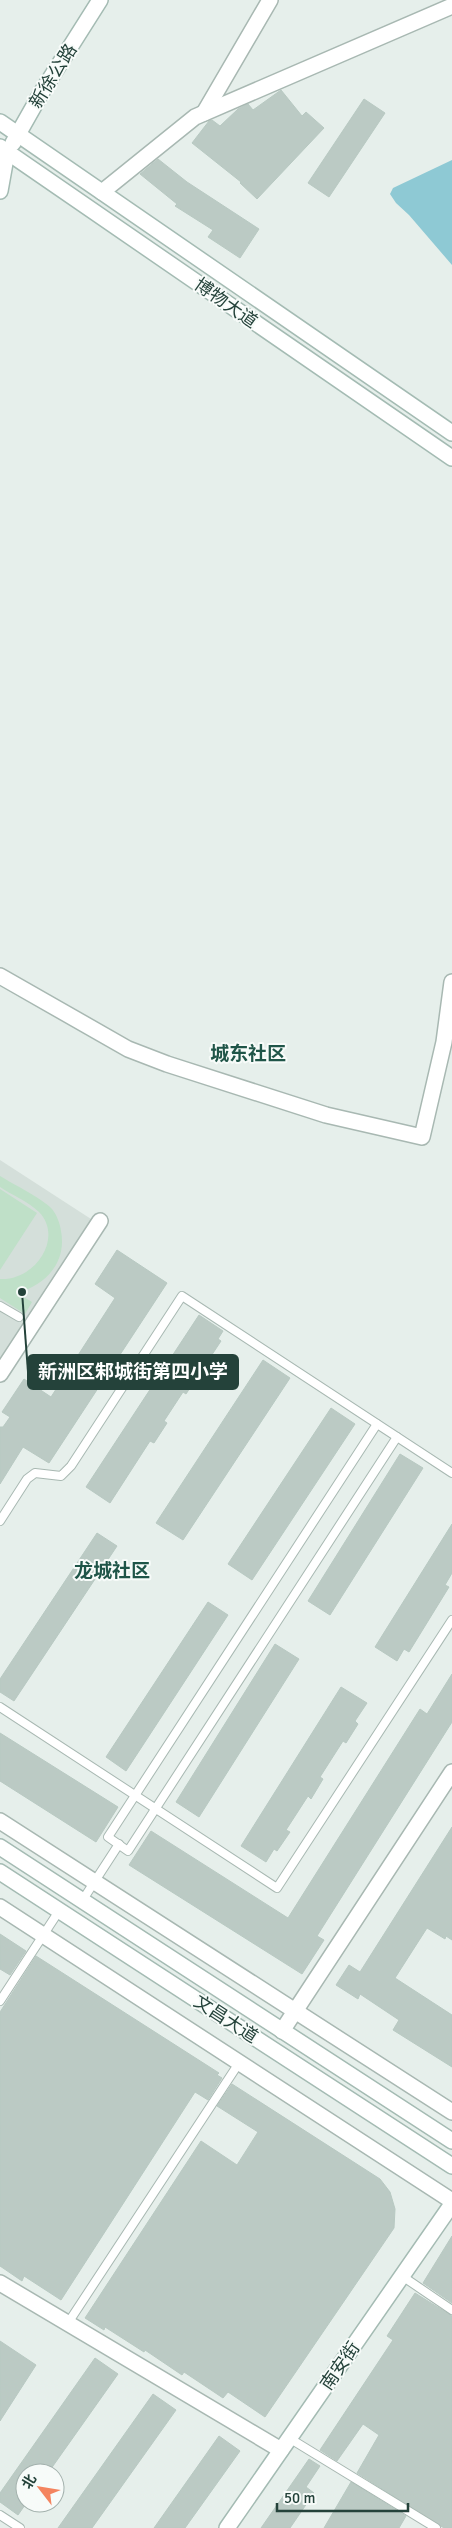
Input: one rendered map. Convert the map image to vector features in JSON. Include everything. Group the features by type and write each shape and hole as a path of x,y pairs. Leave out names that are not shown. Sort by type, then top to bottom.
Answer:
{"street":[{"name":"新徐公路","path":"0,192 2,153 18,134 43,90 100,0"},
{"path":"204,114 270,0"},
{"path":"102,192 195,117 452,6"},
{"name":"博物大道","path":"0,122 452,433"},
{"name":"博物大道","path":"2,153 452,458"},
{"path":"0,976 128,1049 167,1064 326,1115 422,1136 444,1042 452,982"},
{"path":"0,1374 100,1221"},
{"path":"282,2031 452,1772"},
{"path":"0,1821 452,2112"},
{"name":"文昌大道","path":"0,1848 452,2141"},
{"name":"文昌大道","path":"0,1872 452,2166"},
{"path":"0,1907 452,2203"},
{"name":"南安街","path":"227,2528 452,2203"},
{"path":"0,2283 68,2324 285,2444"}],"lane":[{"path":"0,1521 27,1479 35,1472 61,1476 71,1466 182,1296 452,1473"},
{"path":"0,1306 18,1317"},
{"path":"377,1424 108,1837 128,1851 398,1437"},
{"path":"0,1707 277,1888 452,1620"},
{"path":"82,1901 119,1844"},
{"path":"0,2001 59,1911"},
{"path":"68,2324 239,2063"},
{"path":"402,2276 452,2310"},
{"path":"285,2444 436,2528"},
{"path":"0,2515 20,2528"}],"shaded area":[{"path":"0,1160 91,1219 0,1362"}],"green space":[{"path":"0,1176 48,1205 55,1214 61,1228 61,1253 52,1271 37,1284 17,1293 32,1302 25,1314 0,1298 0,1279 13,1278 34,1266 42,1256 47,1245 46,1222 35,1208 0,1187"},
{"path":"0,1189 37,1213 0,1270"}],"water":[{"path":"452,160 452,265 390,194 393,188"}],"building":[{"path":"281,90 302,116 306,112 324,128 257,199 241,182 192,143 209,121 212,120 220,126 238,109 248,104 253,110"},
{"path":"364,99 385,113 329,197 308,183"},
{"path":"158,159 187,182 259,229 240,258 208,237 213,230 175,206 177,204 140,174"},
{"path":"117,1250 167,1283 49,1463 23,1447 0,1484 0,1427 3,1427 10,1417 2,1412 24,1379 51,1397 115,1298 95,1284"},
{"path":"199,1315 223,1331 218,1339 221,1341 186,1394 183,1392 164,1421 167,1423 154,1443 150,1441 110,1503 86,1487"},
{"path":"263,1360 290,1378 183,1540 156,1523"},
{"path":"331,1408 355,1424 252,1580 228,1564"},
{"path":"400,1454 423,1468 330,1615 308,1601"},
{"path":"452,1524 452,1573 445,1585 449,1587 409,1652 404,1649 397,1661 375,1647"},
{"path":"97,1533 117,1546 14,1701 0,1692 0,1679"},
{"path":"208,1602 228,1615 126,1771 106,1757"},
{"path":"275,1644 299,1659 199,1817 176,1802"},
{"path":"452,1674 452,1722 317,1936 324,1940 302,1974 129,1865 151,1831 288,1918 420,1709 427,1714"},
{"path":"341,1687 367,1703 355,1721 358,1724 346,1743 343,1741 320,1777 323,1779 311,1799 308,1796 286,1830 290,1832 277,1851 274,1849 266,1862 241,1846"},
{"path":"0,1733 118,1807 96,1842 0,1781"},
{"path":"452,1827 452,1940 446,1936 445,1939 427,1928 395,1978 452,2015 452,2067 393,2030 399,2020 360,1994 358,1999 336,1985 349,1965 360,1972"},
{"path":"0,1934 26,1951 10,1975 0,1969"},
{"path":"36,1956 219,2073 217,2075 222,2078 208,2100 195,2092 61,2300 24,2276 22,2281 0,2266 0,2012"},
{"path":"232,2084 380,2179 390,2192 395,2209 394,2228 265,2417 228,2392 223,2398 184,2372 182,2375 145,2350 144,2352 105,2327 104,2330 85,2318 201,2141 237,2165 258,2132 217,2106"},
{"path":"452,2236 452,2303 423,2283"},
{"path":"415,2293 452,2316 452,2528 444,2528 357,2473 379,2435 363,2424 337,2461 320,2450 393,2340 387,2336"},
{"path":"0,2341 36,2365 0,2421"},
{"path":"95,2358 118,2374 55,2463 21,2463"},
{"path":"153,2394 176,2410 92,2528 58,2528"},
{"path":"219,2436 240,2451 185,2528 154,2528"},
{"path":"309,2459 320,2466 306,2487 314,2493 290,2528 261,2528"},
{"path":"15,2472 15,2513 0,2502 0,2493"},
{"path":"351,2482 406,2516 399,2528 324,2528"}],"place":[{"name":"新洲区邾城街第四小学","path":"22,1292"}],"district":[{"name":"城东社区","path":"248,1053"},
{"name":"龙城社区","path":"112,1570"}]}
